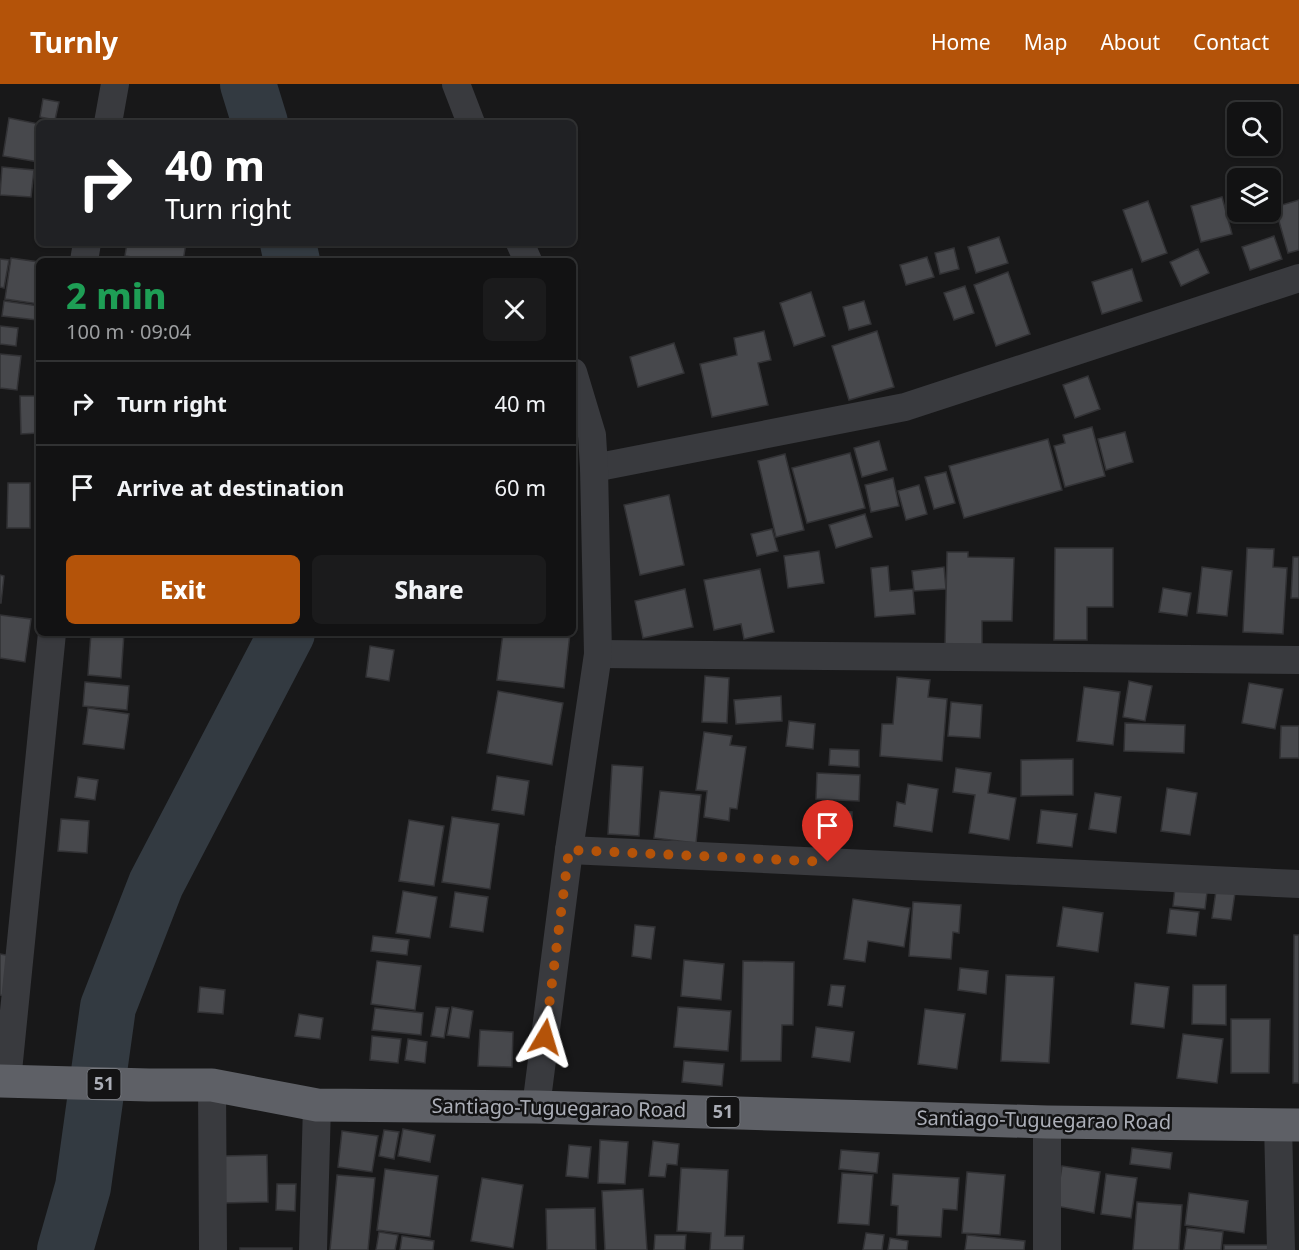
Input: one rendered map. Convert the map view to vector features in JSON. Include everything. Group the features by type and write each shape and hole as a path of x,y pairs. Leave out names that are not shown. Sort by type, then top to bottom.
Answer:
{"highway":[{"name":"Santiago-Tuguegarao Road","path":"4,1081 149,1085 213,1084 317,1105 536,1107 1047,1122 1289,1125"}],"street":[{"path":"109,120 115,84"},
{"path":"456,84 470,120"},
{"path":"594,468 905,407 1299,278"},
{"path":"536,1107 569,850 598,654 592,435 576,382"},
{"path":"4,1081 52,636"},
{"path":"598,654 1299,660"},
{"path":"569,850 1299,884"},
{"path":"213,1084 213,1250"},
{"path":"314,1250 317,1105"},
{"path":"1047,1122 1047,1250"},
{"path":"1281,1250 1289,1125"}],"building":[{"path":"43,99 59,102 55,120 40,117"},
{"path":"9,118 36,123 36,162 3,156"},
{"path":"2,167 34,170 31,197 0,195"},
{"path":"1222,197 1232,234 1201,242 1191,206"},
{"path":"1299,200 1299,250 1288,253 1279,222 1281,205"},
{"path":"1148,201 1167,253 1142,262 1123,210"},
{"path":"1274,236 1282,259 1250,270 1242,247"},
{"path":"999,237 1008,263 976,273 968,247"},
{"path":"127,246 186,246 184,258 125,256"},
{"path":"954,248 959,269 940,274 935,253"},
{"path":"1198,249 1209,273 1181,286 1170,262"},
{"path":"927,257 934,277 906,285 900,265"},
{"path":"11,258 36,262 36,304 5,299"},
{"path":"0,259 9,260 4,288 0,287"},
{"path":"1132,269 1142,301 1102,314 1092,282"},
{"path":"1008,272 1030,334 996,346 974,285"},
{"path":"965,286 974,313 954,320 944,293"},
{"path":"811,292 825,336 794,346 780,303"},
{"path":"4,301 36,306 36,320 2,316"},
{"path":"864,301 871,324 849,330 843,307"},
{"path":"0,326 18,328 16,346 0,344"},
{"path":"764,331 771,360 758,363 768,405 712,417 700,364 737,355 734,338"},
{"path":"877,331 894,387 849,400 832,346"},
{"path":"674,343 684,373 638,387 630,357"},
{"path":"0,354 21,356 17,390 0,388"},
{"path":"1088,376 1100,409 1075,418 1063,385"},
{"path":"20,396 36,396 36,433 21,434"},
{"path":"1092,427 1105,476 1065,487 1054,446 1065,443 1063,435"},
{"path":"1125,432 1133,462 1106,470 1098,439"},
{"path":"1048,439 1062,490 964,518 949,466"},
{"path":"879,441 887,470 862,477 854,448"},
{"path":"850,453 865,508 807,523 792,468"},
{"path":"785,454 804,530 776,537 758,461"},
{"path":"946,472 955,503 934,509 925,477"},
{"path":"893,478 899,506 871,512 865,485"},
{"path":"8,483 30,483 30,528 7,528"},
{"path":"919,485 927,514 906,520 898,491"},
{"path":"669,495 684,565 640,575 624,505"},
{"path":"865,514 872,537 836,548 829,525"},
{"path":"772,529 778,551 757,556 751,534"},
{"path":"1055,548 1113,548 1113,607 1087,607 1087,640 1054,640"},
{"path":"1247,548 1274,549 1273,567 1287,568 1283,634 1243,632"},
{"path":"819,551 824,583 788,588 784,556"},
{"path":"947,552 968,552 968,557 1014,558 1012,621 982,621 982,648 945,647"},
{"path":"1293,557 1299,557 1299,598 1291,598"},
{"path":"888,566 890,591 913,589 915,614 875,617 871,568"},
{"path":"944,567 946,589 914,591 912,571"},
{"path":"1202,567 1232,571 1227,616 1197,613"},
{"path":"760,569 774,632 744,639 741,624 714,630 704,580"},
{"path":"0,575 4,576 1,603 0,603"},
{"path":"1163,588 1191,593 1187,616 1159,612"},
{"path":"685,589 693,627 643,638 635,601"},
{"path":"0,615 31,619 25,662 0,658"},
{"path":"91,636 124,636 121,678 88,675"},
{"path":"503,636 570,636 564,688 497,680"},
{"path":"370,646 394,650 389,681 366,677"},
{"path":"705,676 729,678 727,723 702,722"},
{"path":"897,677 930,680 928,697 947,699 942,761 880,756 882,724 893,724"},
{"path":"1129,681 1152,686 1145,721 1123,717"},
{"path":"85,682 129,686 127,710 83,706"},
{"path":"1249,683 1283,689 1275,729 1242,723"},
{"path":"1084,687 1120,692 1113,745 1077,741"},
{"path":"498,691 563,703 552,765 487,753"},
{"path":"781,696 782,721 736,724 734,700"},
{"path":"951,702 982,705 980,738 948,736"},
{"path":"88,708 129,714 124,749 83,744"},
{"path":"789,721 815,724 813,749 786,746"},
{"path":"1125,723 1185,725 1184,753 1124,751"},
{"path":"1281,726 1299,726 1299,758 1280,758"},
{"path":"704,732 732,736 730,745 746,747 737,809 730,808 729,821 704,817 707,791 696,790"},
{"path":"830,749 859,750 859,767 829,765"},
{"path":"1073,759 1073,795 1021,796 1021,760"},
{"path":"612,765 643,767 639,836 608,834"},
{"path":"956,768 991,773 988,793 1016,798 1009,840 969,833 975,795 953,792"},
{"path":"817,773 860,775 859,801 816,799"},
{"path":"497,776 529,781 524,815 492,810"},
{"path":"78,777 98,780 95,800 75,797"},
{"path":"908,784 938,789 932,832 894,826 897,802 905,804"},
{"path":"1167,788 1197,793 1190,835 1161,831"},
{"path":"660,791 701,795 696,843 654,838"},
{"path":"1095,793 1121,797 1116,833 1089,829"},
{"path":"821,810 852,812 852,827 820,825"},
{"path":"1041,810 1077,814 1072,847 1037,843"},
{"path":"452,817 499,824 490,889 442,882"},
{"path":"61,819 89,821 87,853 58,851"},
{"path":"409,820 444,826 434,886 399,881"},
{"path":"1175,888 1207,892 1205,909 1173,906"},
{"path":"403,891 437,897 430,938 396,933"},
{"path":"1216,891 1235,893 1231,920 1212,918"},
{"path":"455,892 488,897 483,932 450,927"},
{"path":"853,899 910,908 904,947 868,941 865,962 844,959"},
{"path":"913,902 961,905 959,933 953,932 951,959 909,956"},
{"path":"1063,907 1103,913 1098,952 1057,946"},
{"path":"1170,909 1199,912 1196,936 1167,933"},
{"path":"635,925 655,927 651,959 632,956"},
{"path":"1294,935 1299,935 1299,1083 1293,1083"},
{"path":"373,936 409,940 407,955 371,951"},
{"path":"0,954 12,956 6,996 0,995"},
{"path":"684,960 724,964 721,1000 681,996"},
{"path":"377,961 421,966 415,1010 371,1004"},
{"path":"743,961 794,962 793,1025 782,1025 781,1061 741,1061"},
{"path":"960,968 988,971 986,994 958,990"},
{"path":"1006,975 1054,977 1049,1063 1001,1061"},
{"path":"1135,983 1169,987 1164,1028 1131,1024"},
{"path":"831,985 845,986 842,1007 828,1005"},
{"path":"1193,985 1226,985 1226,1025 1192,1024"},
{"path":"200,987 225,990 223,1014 198,1012"},
{"path":"436,1007 449,1008 444,1038 431,1036"},
{"path":"452,1007 473,1011 469,1038 447,1035"},
{"path":"678,1007 731,1011 728,1051 674,1047"},
{"path":"375,1008 423,1013 421,1035 372,1030"},
{"path":"925,1009 965,1014 957,1069 918,1064"},
{"path":"299,1014 323,1018 320,1039 295,1036"},
{"path":"1231,1019 1270,1019 1269,1073 1231,1073"},
{"path":"816,1027 854,1032 850,1062 812,1057"},
{"path":"480,1030 513,1032 512,1067 478,1066"},
{"path":"1183,1034 1223,1039 1217,1083 1177,1078"},
{"path":"372,1036 401,1039 398,1063 370,1060"},
{"path":"408,1039 427,1042 425,1063 405,1060"},
{"path":"684,1061 724,1064 722,1086 682,1082"},
{"path":"403,1129 435,1135 430,1162 398,1156"},
{"path":"384,1130 399,1132 394,1159 379,1156"},
{"path":"342,1131 378,1136 372,1172 338,1167"},
{"path":"600,1140 628,1142 625,1184 598,1183"},
{"path":"653,1141 679,1144 677,1165 667,1164 665,1177 649,1176"},
{"path":"569,1145 591,1147 588,1178 566,1176"},
{"path":"1132,1148 1172,1153 1170,1169 1130,1164"},
{"path":"841,1150 879,1153 877,1173 839,1169"},
{"path":"267,1155 268,1202 223,1203 223,1156"},
{"path":"1062,1166 1100,1172 1094,1213 1056,1206"},
{"path":"681,1168 728,1170 725,1236 744,1236 743,1250 710,1250 711,1233 677,1231"},
{"path":"385,1169 438,1176 430,1237 377,1230"},
{"path":"967,1172 1005,1175 1000,1235 962,1233"},
{"path":"842,1173 873,1175 869,1225 838,1223"},
{"path":"893,1174 959,1178 957,1210 943,1209 941,1237 897,1235 898,1206 891,1205"},
{"path":"1106,1174 1137,1178 1131,1218 1101,1214"},
{"path":"337,1175 375,1178 368,1250 330,1250"},
{"path":"482,1178 523,1185 513,1248 471,1241"},
{"path":"277,1184 296,1184 295,1211 276,1210"},
{"path":"643,1189 647,1250 605,1250 602,1191"},
{"path":"1189,1193 1248,1201 1244,1233 1185,1225"},
{"path":"1137,1202 1182,1205 1179,1250 1133,1250"},
{"path":"595,1208 596,1250 547,1250 546,1209"},
{"path":"1187,1228 1223,1232 1221,1250 1184,1250"},
{"path":"379,1232 398,1235 395,1250 376,1250"},
{"path":"866,1233 884,1235 882,1250 863,1250"},
{"path":"655,1235 686,1235 685,1250 654,1250"},
{"path":"967,1235 1025,1241 1024,1250 965,1250"},
{"path":"402,1236 434,1241 433,1250 400,1250"},
{"path":"890,1238 908,1241 907,1250 888,1250"},
{"path":"1224,1245 1271,1245 1271,1250 1224,1250"},
{"path":"240,1248 292,1248 292,1250 240,1250"}],"waterway":[{"path":"248,84 259,120"},
{"path":"289,246 291,258"},
{"path":"65,1250 83,1187 108,1007 156,884 285,636"}],"route":[{"path":"545,1037 569,850 828,862"}]}
